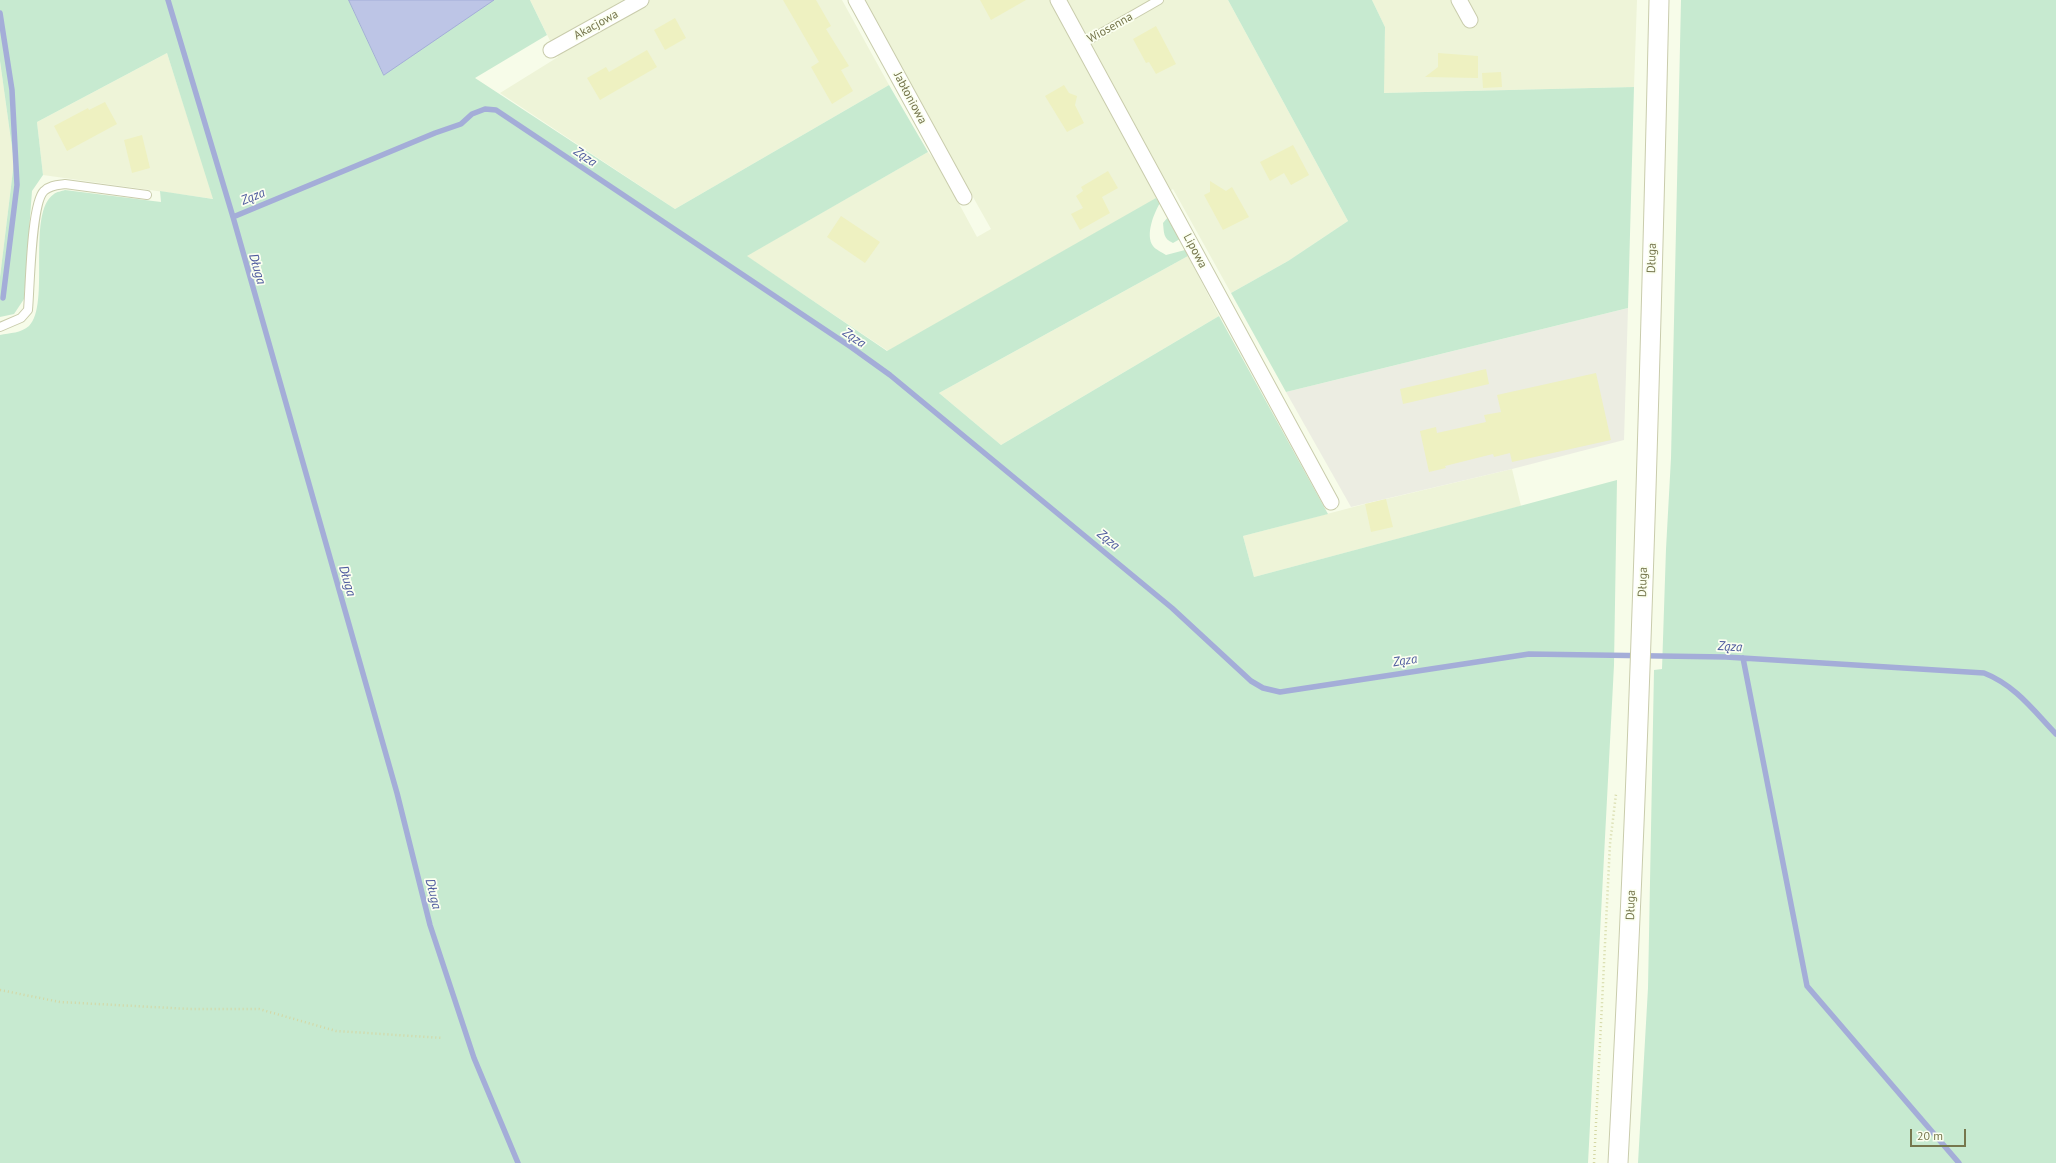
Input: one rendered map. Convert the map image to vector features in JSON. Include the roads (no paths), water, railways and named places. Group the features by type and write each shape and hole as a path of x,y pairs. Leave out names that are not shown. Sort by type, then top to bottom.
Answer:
{"street":[{"name":"Akacjowa","path":"551,50 641,0"},
{"name":"Jabłoniowa","path":"856,0 964,197"},
{"name":"Lipowa","path":"1058,0 1331,502"},
{"path":"1459,0 1470,20"},
{"name":"Długa","path":"1618,1163 1628,975 1640,674 1659,0"}],"lane":[{"name":"Wiosenna","path":"1082,44 1160,0"},
{"path":"0,327 21,318 28,310 34,230 37,209 43,191 52,186 65,184 147,195"}],"water":[{"path":"349,0 494,0 384,75"}],"waterway":[{"name":"Długa","path":"168,0 233,217 397,793 430,925 474,1058 518,1163"},
{"path":"0,13 12,90 17,185 3,298"},
{"name":"Ząza","path":"233,217 435,133 461,124 472,114 485,109 496,110 851,347 890,375 1172,608 1251,681 1263,688 1280,692 1529,654 1726,657 1984,673 2005,684 2015,692 2056,734"},
{"path":"1743,658 1807,986 1959,1163"}]}
